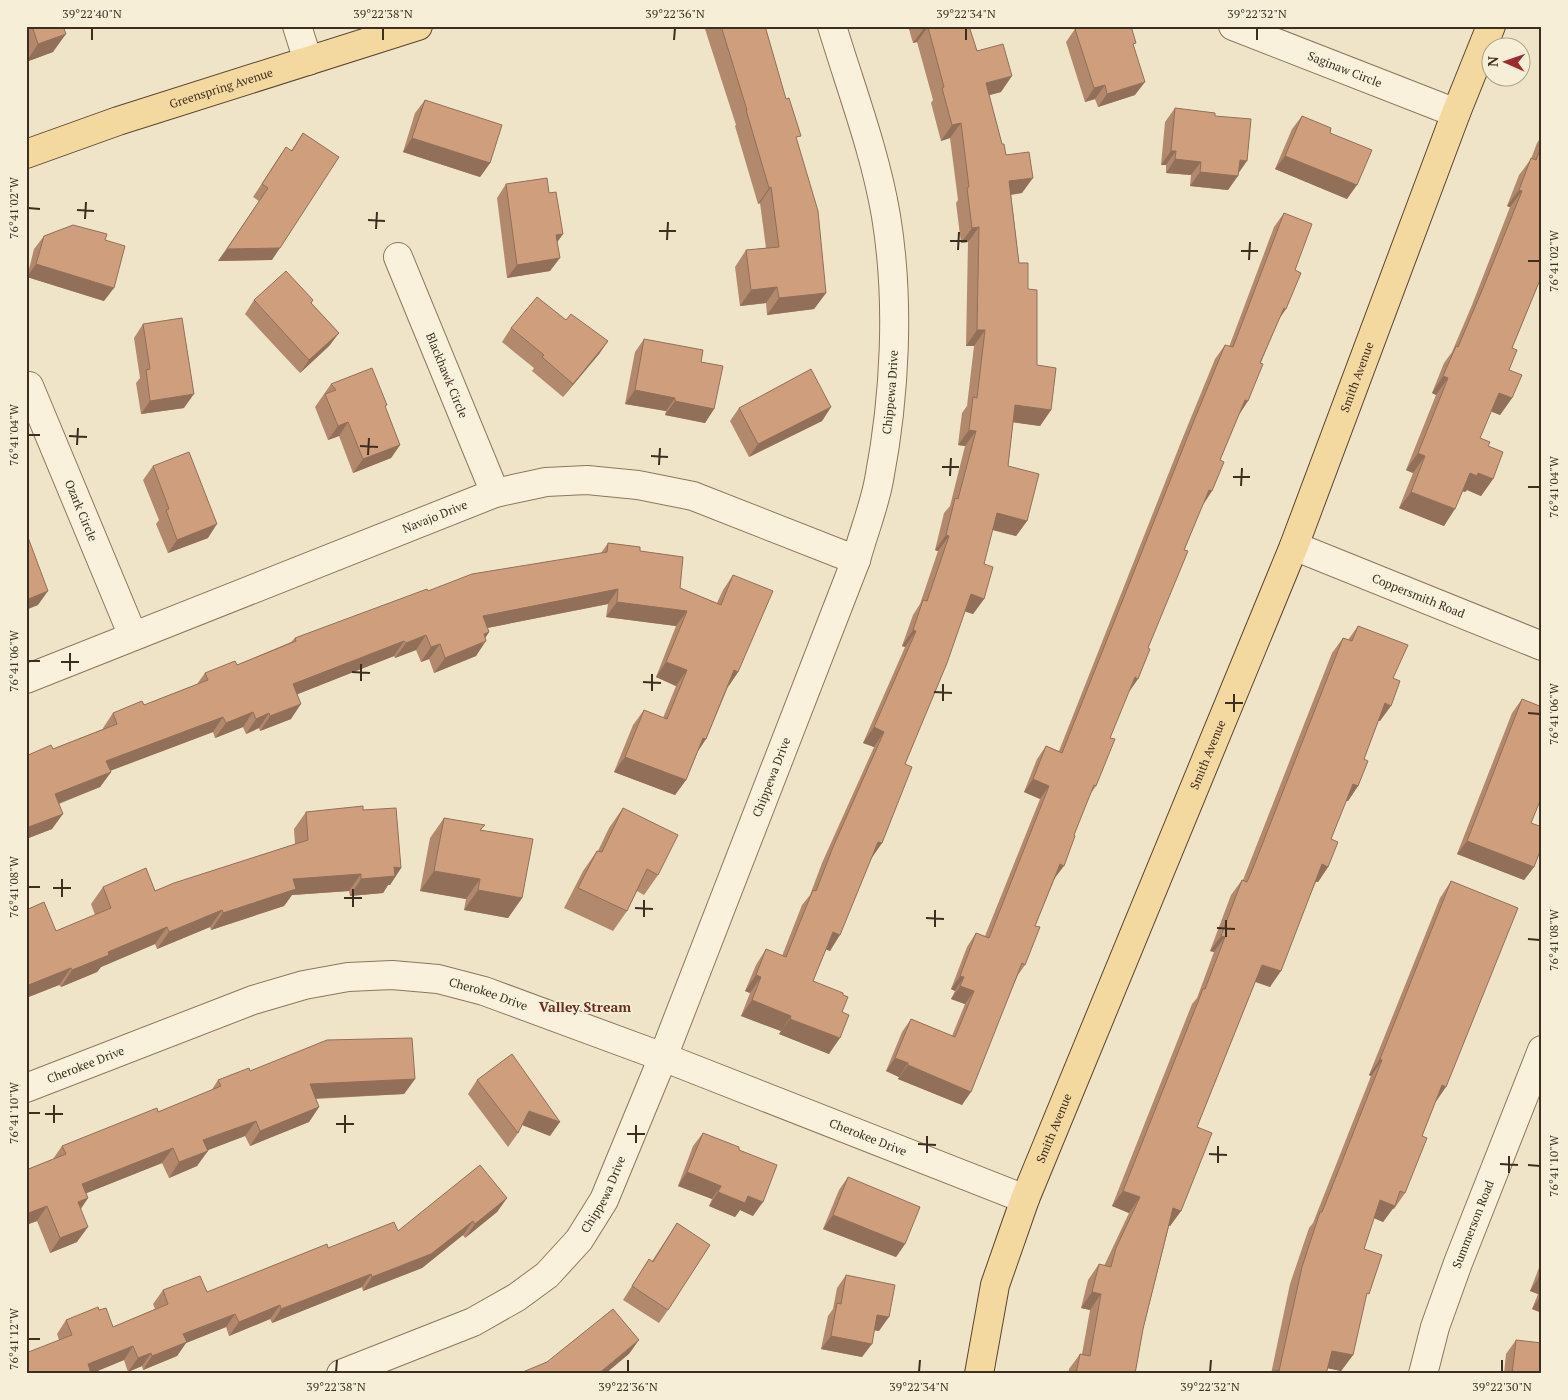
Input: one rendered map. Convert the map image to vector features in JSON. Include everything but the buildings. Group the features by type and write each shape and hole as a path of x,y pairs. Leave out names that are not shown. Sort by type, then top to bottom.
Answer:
{"main road":[{"name":"Greenspring Avenue","path":"26,154 118,121 418,26"},
{"name":"Smith Avenue","path":"979,1374 995,1285 1025,1199 1294,546 1456,113 1491,26"}],"street":[{"path":"297,26 308,61"},
{"name":"Chippewa Drive","path":"341,1374 473,1322 517,1297 547,1276 579,1240 604,1200 663,1057 856,560 878,482 887,427 894,357 892,282 886,216 870,148 832,26"},
{"name":"Saginaw Circle","path":"1233,26 1456,113"},
{"name":"Blackhawk Circle","path":"398,257 495,494"},
{"name":"Ozark Circle","path":"29,386 133,636"},
{"name":"Navajo Drive","path":"26,679 495,494 546,482 588,480 638,485 693,496 856,560"},
{"name":"Coppersmith Road","path":"1294,546 1542,646"},
{"name":"Cherokee Drive","path":"26,1088 252,1000 304,984 348,977 392,975 448,982 484,991 663,1057 1025,1199"},
{"name":"Summerson Road","path":"1423,1374 1435,1327 1458,1262 1542,1050"}],"district":[{"name":"Valley Stream","path":"585,1007"}]}
